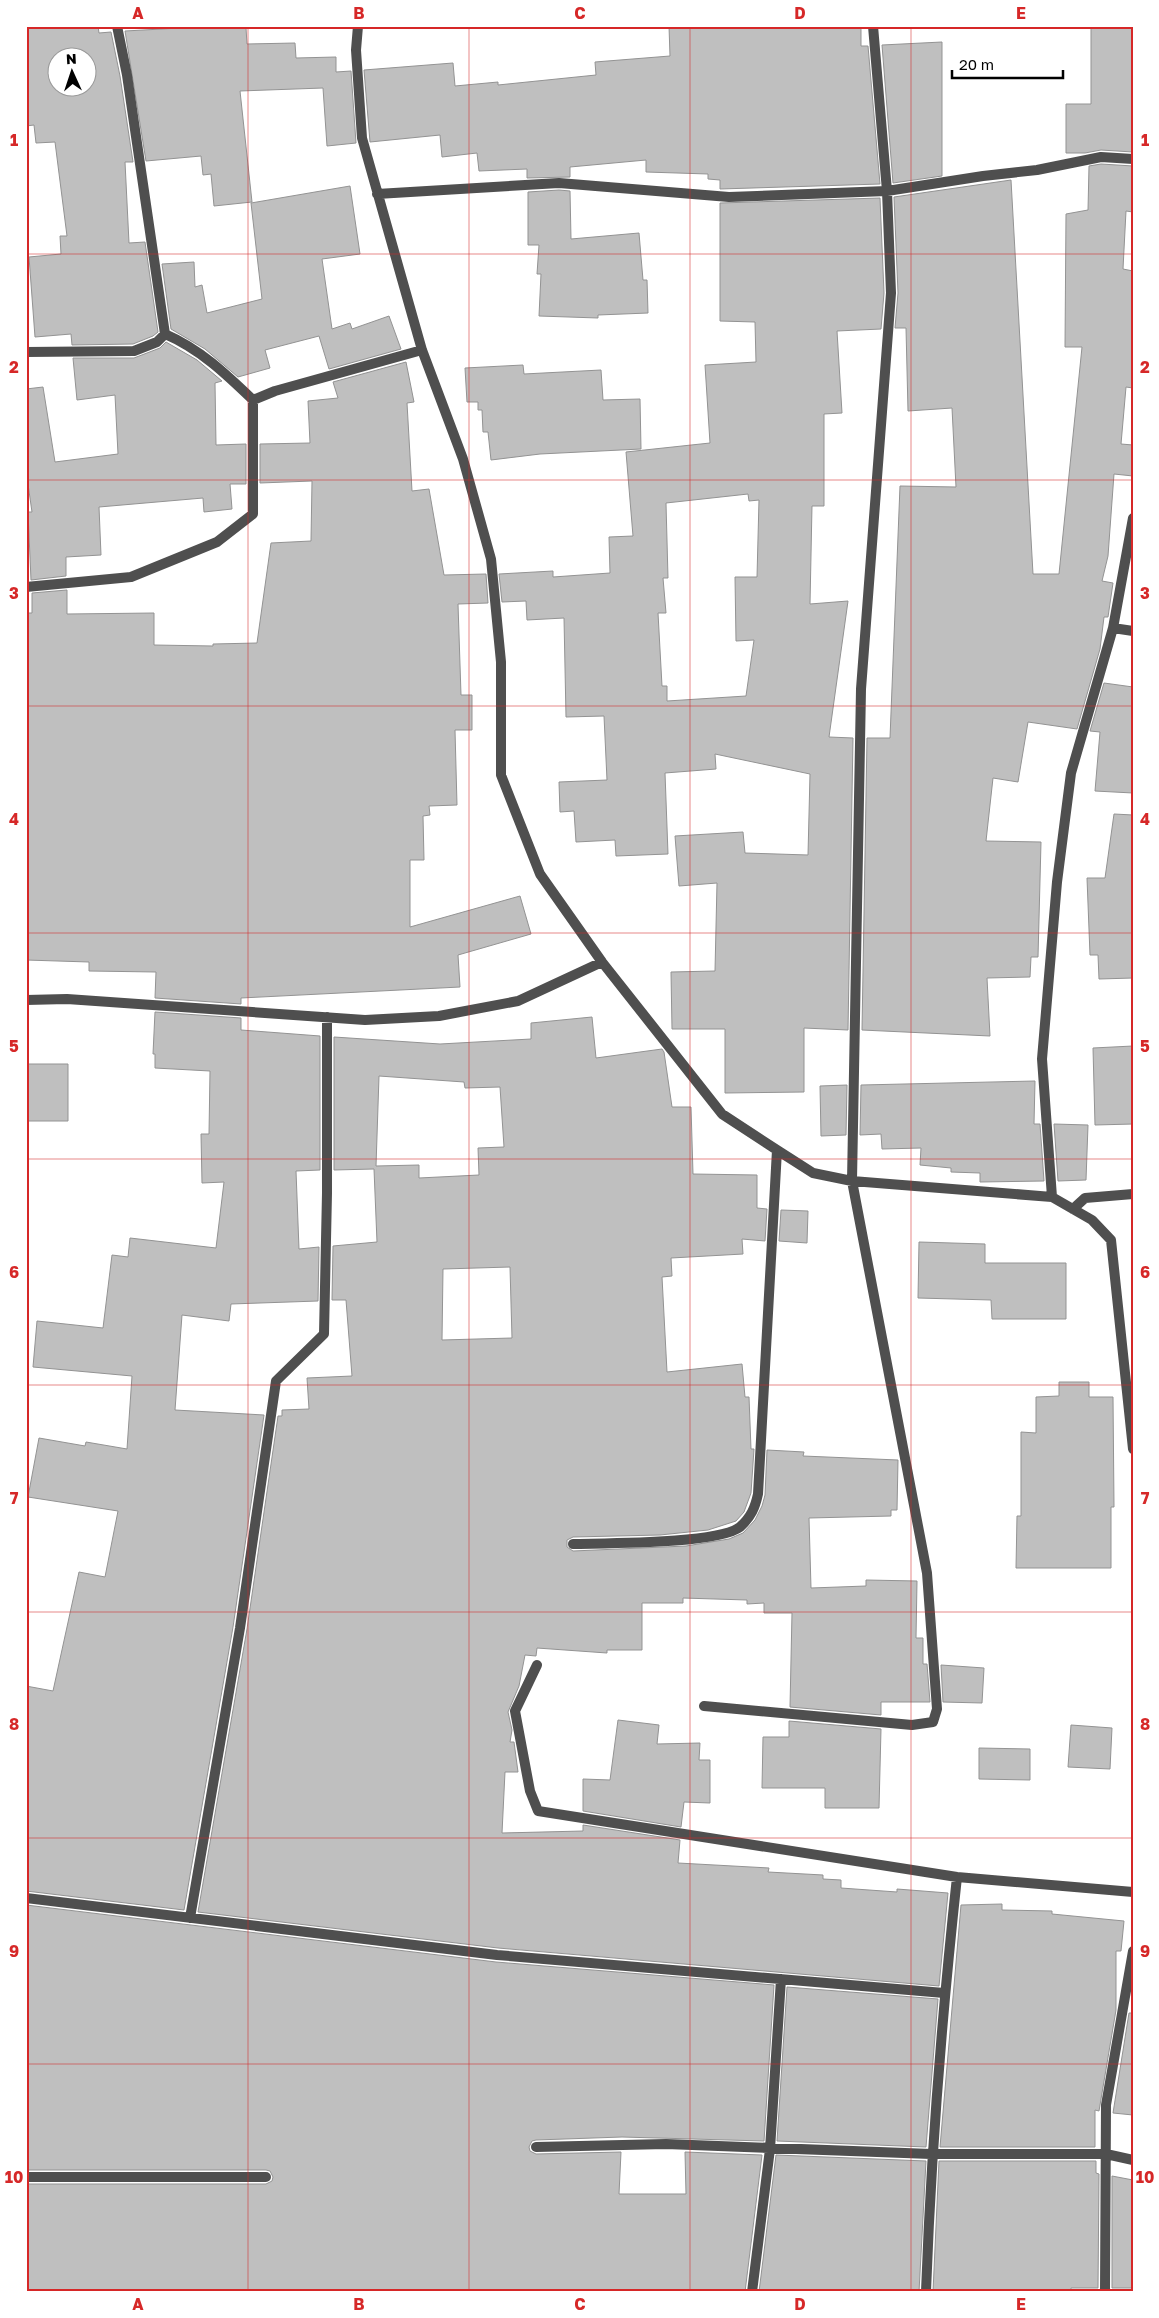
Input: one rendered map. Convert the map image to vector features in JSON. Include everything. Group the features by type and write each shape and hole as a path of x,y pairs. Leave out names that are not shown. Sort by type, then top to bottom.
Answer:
{"street":[{"path":"117,26 127,75 165,334"},
{"path":"358,26 356,50 362,138 422,350 463,459 491,559 501,662 501,775 540,874 602,962 722,1114 813,1173 852,1181 1052,1197 1092,1220 1111,1240 1129,1380 1133,1449"},
{"path":"704,1706 912,1725 933,1722 937,1709 927,1573 852,1181 861,689 891,293 887,191 873,26"},
{"path":"377,194 559,183 729,197 887,191 983,176 1037,170 1101,157 1133,159"},
{"path":"26,352 134,351 156,342 165,334"},
{"path":"26,587 131,577 217,542 253,514 253,400 211,360 184,342 165,334"},
{"path":"253,400 275,391 422,350"},
{"path":"1052,1197 1042,1059 1057,882 1071,773 1113,628 1133,518"},
{"path":"1113,628 1133,631"},
{"path":"26,1000 67,999 365,1020 439,1016 518,1001 602,962"},
{"path":"190,1918 240,1628 276,1382 324,1334 327,1193 327,1017"},
{"path":"573,1544 690,1539 725,1534 739,1528 753,1513 758,1494 777,1150"},
{"path":"1073,1210 1085,1198 1133,1194"},
{"path":"536,1665 515,1711 530,1791 538,1811 957,1877 1133,1892"},
{"path":"926,2292 931,2154 944,1993 957,1877"},
{"path":"26,1898 497,1955 944,1993"},
{"path":"1105,2292 1106,2105 1133,1951"},
{"path":"752,2292 770,2149 782,1979"},
{"path":"536,2147 666,2144 931,2154 1106,2154 1133,2160"},
{"path":"26,2177 266,2177"}],"building":[{"path":"26,26 98,26 99,33 111,32 120,76 133,162 125,162 129,243 145,242 158,332 153,336 133,344 72,345 71,334 35,337 29,257 61,254 60,236 67,236 55,142 36,143 34,125 26,126"},
{"path":"180,26 246,28 247,44 295,43 296,58 336,57 336,72 351,71 356,143 327,146 323,88 240,91 252,202 214,206 211,174 203,175 201,156 146,161 125,31 180,28"},
{"path":"669,26 861,26 861,46 868,46 880,184 720,189 720,180 708,179 708,174 646,172 646,160 570,167 570,177 527,178 527,169 479,171 477,153 442,157 440,135 370,142 364,70 453,63 455,86 498,82 498,85 596,75 595,62 670,56"},
{"path":"1091,26 1133,26 1133,152 1101,150 1085,153 1066,153 1066,104 1091,104"},
{"path":"942,42 942,176 893,183 882,45"},
{"path":"1101,164 1133,166 1133,212 1126,211 1123,269 1133,271 1133,388 1126,387 1121,444 1133,445 1133,476 1114,474 1108,556 1102,581 1113,583 1108,617 1104,617 1100,649 1077,729 1028,722 1018,782 993,778 986,841 1041,842 1038,957 1031,957 1030,977 987,978 990,1036 862,1030 867,738 890,738 900,486 956,487 952,408 908,411 906,328 895,328 898,293 894,197 1011,180 1033,574 1059,574 1082,347 1065,347 1066,214 1088,210 1089,166"},
{"path":"350,186 360,254 322,259 332,329 350,323 352,329 389,316 401,349 329,369 319,336 265,350 270,368 238,377 205,349 171,329 162,264 194,262 195,287 202,285 207,313 262,299 251,203"},
{"path":"570,191 571,239 639,233 643,280 647,280 648,313 598,315 598,318 539,316 541,274 537,274 539,245 528,245 528,192"},
{"path":"880,198 884,293 881,329 837,331 842,413 824,414 824,506 812,506 810,604 848,601 829,737 853,738 848,1030 804,1028 804,1092 725,1093 725,1029 672,1029 671,972 715,971 717,883 679,886 675,836 743,832 745,853 808,855 810,774 715,754 716,769 665,773 668,854 616,856 615,840 576,842 574,811 560,812 559,782 607,780 604,716 566,717 564,618 527,620 526,601 502,602 499,574 553,571 553,577 610,573 609,537 633,536 626,452 710,443 705,365 756,362 755,322 720,321 720,203","holes":["748,494 749,501 759,500 757,577 735,577 736,641 754,640 746,696 667,701 667,686 662,686 658,613 666,613 663,578 668,578 666,503"]},
{"path":"166,342 197,360 222,381 215,383 216,445 246,444 246,484 230,484 232,509 204,512 203,498 99,507 101,555 66,557 66,576 31,580 28,512 32,512 26,470 26,389 43,387 55,462 118,454 115,395 77,400 73,358 134,358 160,348"},
{"path":"406,362 414,402 407,403 412,491 429,489 444,575 486,574 488,603 458,604 461,695 472,695 472,730 455,730 457,805 429,806 430,815 423,816 424,860 410,860 410,927 520,896 531,934 458,955 460,987 241,998 241,1004 155,998 156,972 89,971 89,962 26,960 26,613 32,613 32,593 67,590 67,614 154,613 154,645 213,646 213,644 257,643 271,543 311,541 312,481 260,483 260,444 310,443 308,401 338,398 333,382"},
{"path":"523,365 524,374 601,370 603,400 640,399 641,449 540,454 491,460 488,432 483,432 482,410 478,410 478,402 467,402 465,368"},
{"path":"1104,683 1133,687 1133,793 1095,791 1100,732 1090,731"},
{"path":"1114,814 1133,815 1133,978 1099,979 1098,955 1090,955 1087,878 1105,878"},
{"path":"155,1012 241,1018 241,1030 320,1036 320,1170 296,1171 299,1249 319,1247 318,1301 231,1304 229,1321 182,1315 175,1410 264,1415 233,1627 184,1910 26,1891 26,1686 53,1691 79,1572 105,1577 118,1511 28,1497 39,1438 85,1446 86,1442 127,1449 132,1376 33,1367 37,1321 103,1328 112,1255 128,1257 130,1238 216,1248 224,1182 202,1183 201,1134 209,1134 210,1071 155,1068 155,1054 153,1054"},
{"path":"592,1017 596,1058 662,1049 672,1107 691,1107 693,1174 757,1175 757,1208 767,1209 765,1241 742,1239 743,1254 671,1258 672,1276 662,1277 667,1372 742,1364 745,1397 749,1397 751,1449 754,1449 751,1493 744,1512 736,1521 708,1530 660,1535 573,1537 567,1540 567,1547 573,1551 686,1546 729,1539 743,1533 755,1520 762,1506 765,1495 767,1450 804,1452 803,1456 898,1460 897,1510 891,1510 891,1516 809,1518 811,1588 866,1586 866,1580 917,1581 916,1638 923,1638 923,1664 927,1664 930,1702 881,1702 881,1715 790,1707 792,1613 764,1613 764,1603 747,1604 747,1600 683,1598 683,1603 642,1603 642,1650 607,1650 607,1653 537,1648 536,1656 525,1655 519,1686 508,1712 512,1730 510,1742 514,1742 518,1772 505,1772 502,1833 583,1831 583,1825 680,1840 678,1863 769,1868 768,1872 823,1875 823,1879 841,1880 841,1888 897,1892 897,1889 948,1893 939,1986 498,1948 198,1912 247,1629 278,1416 282,1416 282,1410 309,1409 307,1378 352,1376 346,1300 332,1300 333,1246 377,1242 374,1169 334,1170 334,1037 440,1044 531,1039 531,1023","holes":["379,1076 464,1082 465,1088 500,1087 504,1147 478,1148 479,1175 419,1178 419,1165 376,1166","510,1267 512,1338 442,1340 443,1269"]},
{"path":"1133,1046 1133,1124 1095,1125 1093,1048"},
{"path":"26,1064 68,1064 68,1121 26,1121"},
{"path":"1035,1081 1034,1124 1040,1124 1044,1181 980,1182 980,1173 951,1172 951,1168 920,1165 921,1148 882,1149 881,1134 860,1135 861,1085"},
{"path":"847,1085 846,1135 821,1136 820,1086"},
{"path":"1054,1124 1088,1125 1086,1180 1058,1181"},
{"path":"781,1210 808,1211 807,1243 779,1241"},
{"path":"919,1242 985,1244 985,1263 1066,1263 1066,1319 992,1319 991,1300 918,1298"},
{"path":"1059,1382 1089,1382 1089,1397 1113,1397 1114,1507 1111,1507 1111,1568 1016,1568 1017,1516 1021,1516 1021,1432 1036,1433 1036,1397 1059,1396"},
{"path":"941,1665 984,1668 982,1703 943,1702"},
{"path":"618,1720 659,1725 657,1744 700,1743 699,1760 710,1760 710,1803 684,1802 681,1827 583,1811 583,1779 610,1780"},
{"path":"789,1721 881,1729 879,1808 825,1808 825,1788 762,1788 763,1737 789,1737"},
{"path":"1071,1725 1112,1728 1110,1769 1068,1767"},
{"path":"979,1748 1030,1749 1030,1780 979,1779"},
{"path":"1002,1904 1002,1910 1052,1911 1052,1914 1124,1921 1121,1951 1116,1951 1116,2010 1099,2111 1095,2110 1095,2147 940,2147 961,1905"},
{"path":"26,1905 496,1962 774,1985 764,2141 622,2137 536,2140 532,2141 529,2147 530,2151 536,2154 621,2152 619,2194 686,2194 685,2152 762,2155 745,2292 27,2292 26,2184 266,2184 272,2181 273,2177 270,2171 266,2170 26,2170"},
{"path":"787,1987 938,1999 926,2147 777,2141"},
{"path":"1129,2013 1133,2013 1133,2115 1113,2113"},
{"path":"776,2155 926,2161 919,2292 759,2292"},
{"path":"939,2161 1096,2161 1096,2173 1099,2174 1098,2288 1071,2288 1071,2292 933,2292"},
{"path":"1112,2176 1133,2180 1133,2288 1112,2288"}]}
